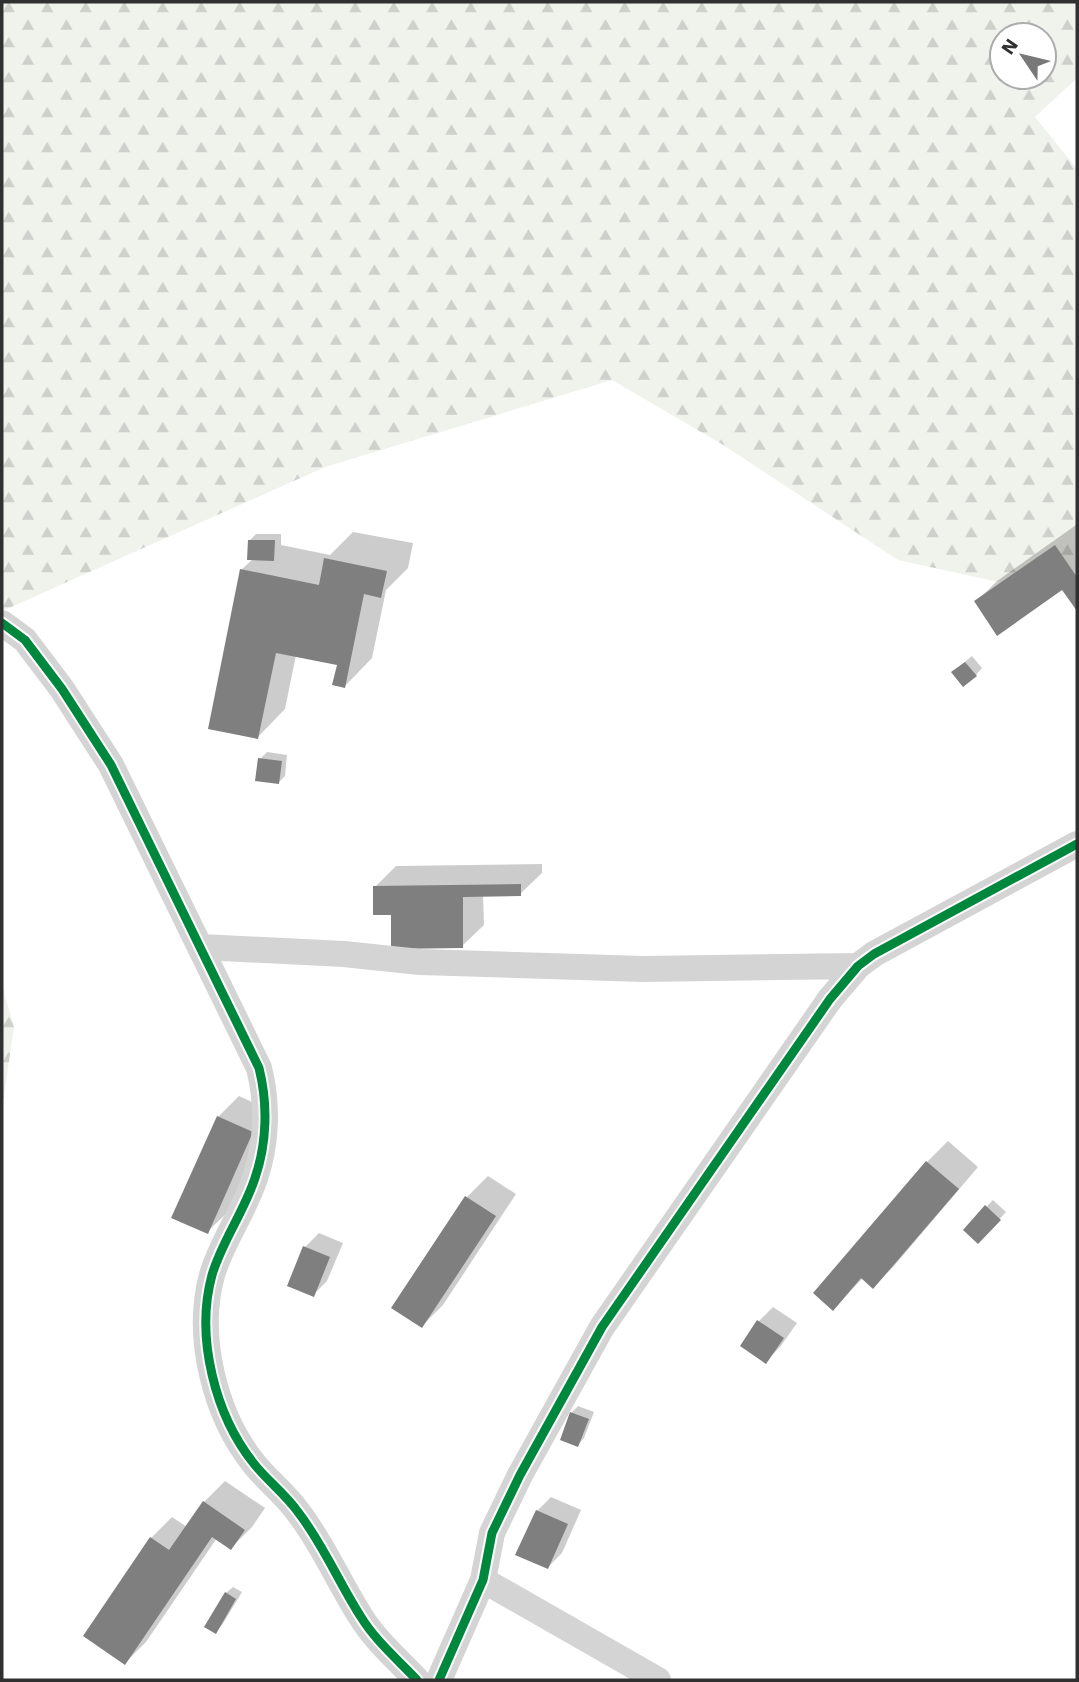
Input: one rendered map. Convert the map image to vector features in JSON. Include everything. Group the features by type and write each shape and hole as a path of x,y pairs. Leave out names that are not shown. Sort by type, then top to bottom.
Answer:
{"street":[{"path":"2,623 25,640 62,689 111,765 259,1068 265,1094 262,1151 255,1179 218,1257 207,1300 208,1349 218,1398 241,1446 298,1512 362,1619 417,1680"},
{"path":"439,1680 483,1580 492,1533 520,1475 602,1327 830,999 858,966 874,954 1077,844"},
{"path":"202,947 344,954 420,962 643,969 858,966"},
{"path":"483,1580 658,1680"}],"green space":[{"path":"2,2 1077,2 1077,78 1035,117 1077,169 1077,571 1008,584 898,560 725,446 612,380 325,467 2,611"},
{"path":"2,986 14,1027 2,1109"}],"building":[{"path":"248,540 275,540 274,561 247,560"},
{"path":"1055,545 1077,577 1077,611 1062,590 997,636 974,601"},
{"path":"324,558 387,571 381,598 364,594 345,688 332,685 337,665 276,653 258,739 208,729 240,569 319,585"},
{"path":"965,662 977,676 963,687 951,672"},
{"path":"258,758 282,761 279,784 255,781"},
{"path":"521,884 521,896 463,897 463,948 391,949 391,915 373,915 373,886"},
{"path":"217,1116 253,1132 208,1234 171,1218"},
{"path":"926,1161 959,1189 873,1289 861,1278 833,1311 813,1293"},
{"path":"465,1196 496,1216 422,1328 391,1308"},
{"path":"985,1205 1001,1220 978,1244 963,1230"},
{"path":"303,1246 330,1257 314,1297 287,1286"},
{"path":"757,1320 784,1338 766,1364 740,1346"},
{"path":"570,1412 589,1419 578,1447 560,1440"},
{"path":"203,1501 245,1530 231,1550 212,1537 125,1665 83,1636 150,1537 169,1550"},
{"path":"536,1510 568,1524 548,1569 515,1555"},
{"path":"225,1592 236,1599 216,1634 204,1627"}],"cycle path":[{"path":"2,623 25,640 62,689 111,765 259,1068 265,1123 259,1165 250,1191 216,1262 207,1299 208,1349 219,1400 241,1445 307,1524 367,1625 417,1680"},
{"path":"439,1680 483,1580 492,1533 520,1475 602,1327 830,999 858,966 874,954 1077,844"}]}
